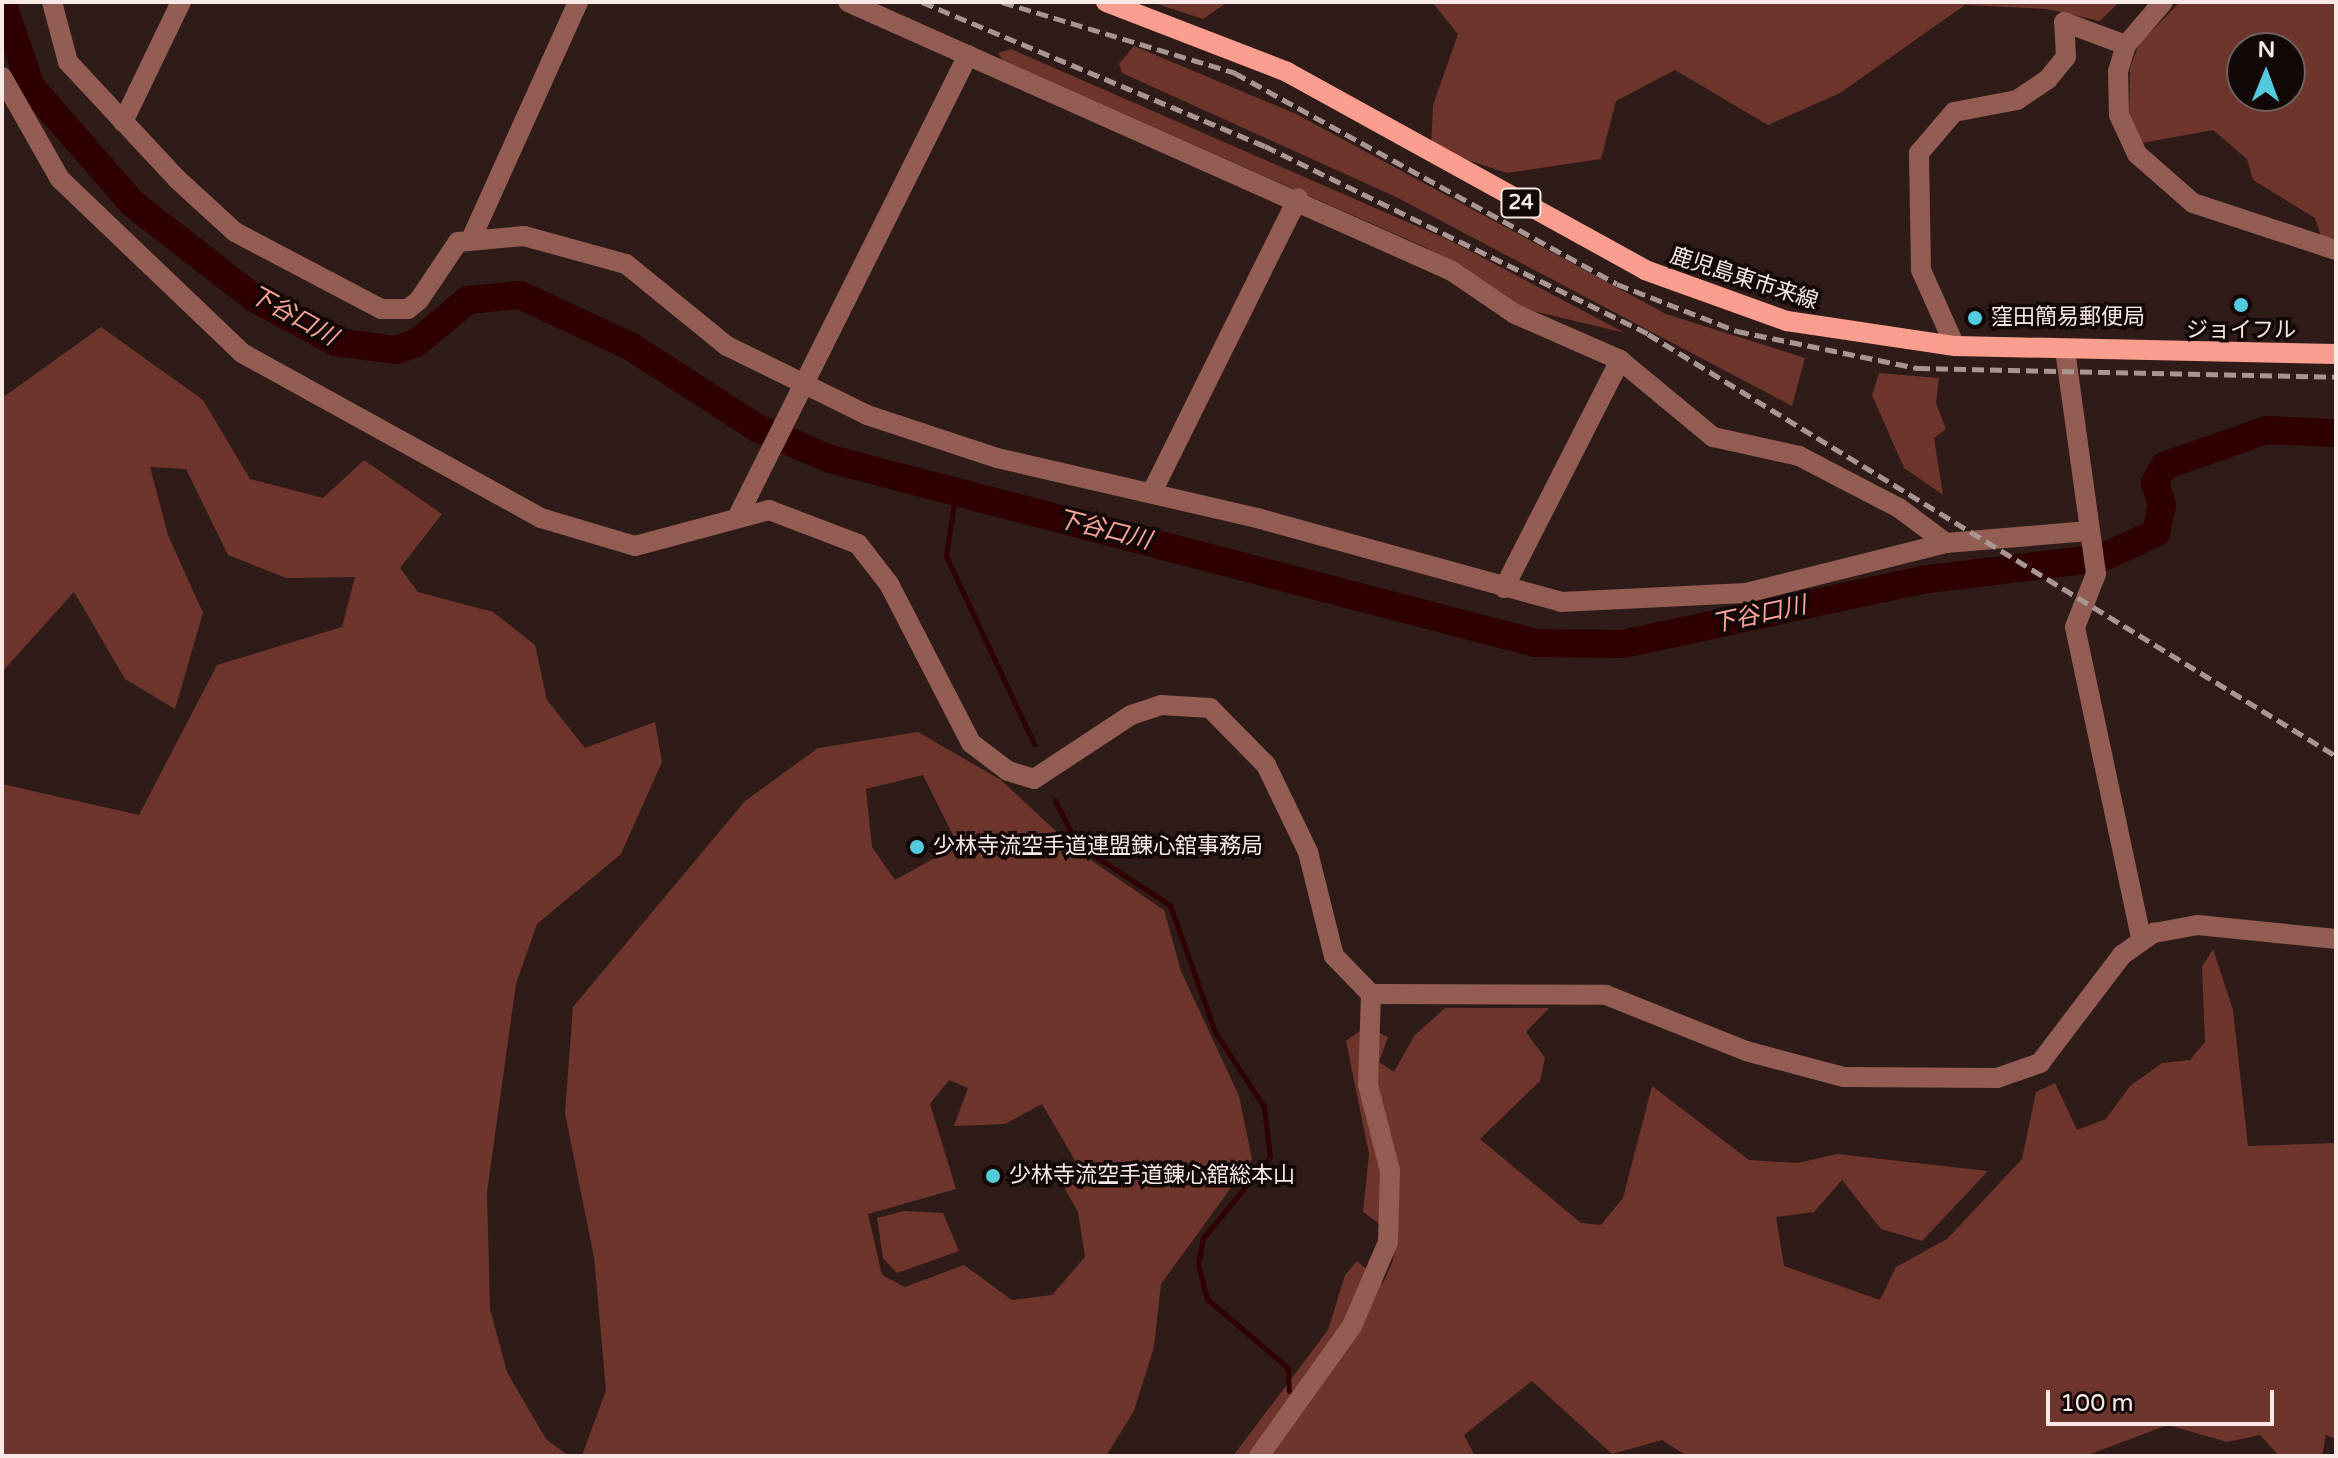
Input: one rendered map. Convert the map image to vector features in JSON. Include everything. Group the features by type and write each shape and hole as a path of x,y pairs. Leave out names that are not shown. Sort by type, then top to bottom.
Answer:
{"main road":[{"name":"鹿児島東市来線","path":"1106,2 1287,72 1686,288 1836,333 1955,346 2336,354"}],"street":[{"path":"52,2 68,62 123,122 235,232 381,309 408,309 450,249 472,237 524,236 626,264 727,346 797,394 997,458 1152,492 1561,602 1746,593 1946,543 2089,536"},
{"path":"123,122 181,2"},
{"path":"472,237 578,2"},
{"path":"848,2 1298,198 1452,271 1515,314 1620,360 1713,437 1799,456 1899,508 1946,543"},
{"path":"2163,2 2126,45 2119,115 2149,171 2193,203 2336,250"},
{"path":"1955,346 1921,270 1919,153 1954,112 2017,100 2048,79 2066,57 2064,22 2126,45"},
{"path":"739,514 968,55"},
{"path":"2,77 60,179 177,299 242,353 541,518 593,536 635,546 739,514 769,510 858,544 889,584 971,743 1008,771 1034,779 1131,715 1161,705 1194,702 1229,722 1266,765 1296,825 1334,956 1371,994 1606,995 1746,1051 1844,1077 1997,1078 2040,1063 2141,938 2198,925 2336,939"},
{"path":"1152,492 1298,198"},
{"path":"2065,350 2093,564 2093,586 2075,627 2141,938"},
{"path":"1504,588 1620,360"},
{"path":"1259,1456 1352,1326 1388,1242 1390,1171 1368,1085 1371,994"}],"shaded area":[{"path":"1151,2 1228,2 1203,19"},
{"path":"1432,2 2119,2 2100,21 2047,9 1965,5 1840,93 1768,125 1675,70 1616,101 1601,159 1507,173 1431,148 1433,105 1458,34"},
{"path":"2180,2 2336,2 2336,245 2323,242 2315,218 2253,180 2247,159 2213,130 2142,143 2129,117 2130,68 2139,44"},
{"path":"1134,46 1296,114 1666,314 1805,358 1792,406 1396,197 1122,73 1119,64"},
{"path":"1011,49 1453,242 1625,333 1525,309 1427,248 1003,60 998,53"},
{"path":"101,327 203,400 250,479 323,498 364,460 442,514 400,568 418,592 493,612 535,645 547,700 585,748 655,722 662,762 621,854 537,924 516,984 487,1192 490,1309 507,1372 546,1439 569,1456 2,1456 2,784 139,815 217,665 342,627 355,577 286,578 228,555 186,469 150,467 168,535 203,613 175,709 125,679 74,592 2,672 2,398"},
{"path":"1879,373 1939,378 1936,403 1946,429 1934,438 1943,495 1904,468 1872,395"},
{"path":"918,732 1001,780 1076,850 1164,910 1181,971 1239,1096 1252,1159 1161,1284 1154,1347 1134,1411 1106,1456 582,1456 606,1390 594,1257 565,1113 573,1007 745,801 818,748","holes":["923,775 958,845 895,880 872,847 866,789","949,1080 968,1088 954,1126 1005,1124 1042,1104 1077,1164 1057,1175 1078,1212 1085,1257 1052,1295 1012,1300 964,1265 905,1287 882,1275 868,1214 956,1189 930,1104"]},
{"path":"2213,949 2233,1010 2248,1146 2336,1143 2336,1439 2326,1435 2322,1456 2279,1456 2260,1435 2227,1442 2168,1425 2085,1456 1687,1456 1662,1440 1612,1454 1532,1381 1464,1435 1475,1456 1233,1456 1328,1330 1345,1275 1357,1261 1383,1283 1392,1263 1398,1237 1363,1212 1369,1154 1346,1041 1367,1026 1388,1037 1379,1062 1394,1072 1414,1036 1445,1008 1549,1008 1526,1032 1545,1058 1540,1081 1480,1139 1581,1223 1601,1225 1623,1198 1652,1086 1749,1160 1798,1163 1837,1154 1988,1171 1922,1241 1881,1229 1842,1180 1814,1212 1776,1217 1784,1266 1880,1300 1896,1267 1947,1239 2022,1159 2036,1092 2055,1083 2077,1130 2106,1119 2130,1086 2162,1063 2190,1060 2205,1042 2202,967"},
{"path":"904,1211 943,1213 959,1251 897,1273 883,1258 877,1218"}],"waterway":[{"name":"下谷口川","path":"2,2 31,87 133,204 254,298 336,342 396,350 416,343 468,300 520,295 630,346 757,428 830,459 1536,643 1623,644 1921,580 2101,558 2156,533 2162,505 2155,483 2164,466 2266,430 2336,433"},
{"path":"955,497 946,556 1034,744"},
{"path":"1055,801 1078,845 1170,905 1215,1032 1264,1107 1270,1157 1203,1238 1198,1264 1207,1299 1288,1368 1289,1391"}],"railway":[{"path":"922,2 1265,146 1648,334 2336,756"},
{"path":"1002,2 1235,73 1617,284 1737,331 1918,368 2336,377"}],"place":[{"name":"ジョイフル","path":"2241,305"},
{"name":"窪田簡易郵便局","path":"1975,318"},
{"name":"少林寺流空手道連盟錬心舘事務局","path":"917,847"},
{"name":"少林寺流空手道錬心舘総本山","path":"993,1176"}]}
